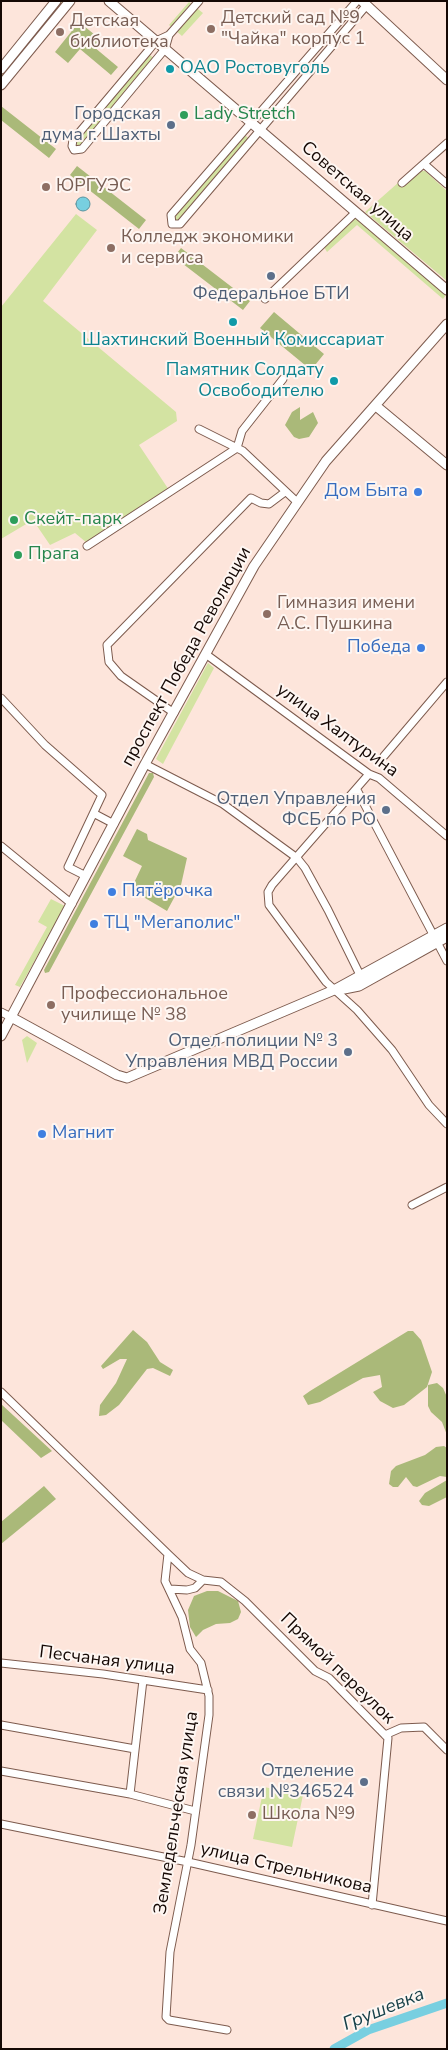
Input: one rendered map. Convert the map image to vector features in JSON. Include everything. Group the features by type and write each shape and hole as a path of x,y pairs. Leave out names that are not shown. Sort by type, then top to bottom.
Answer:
{"main road":[{"path":"1,69 56,1"},
{"path":"1,85 70,1"},
{"name":"Советская улица","path":"109,1 447,290"},
{"path":"364,3 447,80"},
{"name":"проспект Победа Революции","path":"1,1036 145,764 254,566 326,461 447,324"},
{"path":"376,406 447,465"},
{"path":"334,990 359,986 435,939 447,928"},
{"path":"10,1017 117,1075 126,1078 334,990 360,975 435,939 447,937"}],"street":[{"path":"169,35 165,49 82,150 74,150 72,146 73,140 156,41 169,35 199,1"},
{"path":"357,1 171,216 172,224 180,224 364,3"},
{"path":"402,183 447,143"},
{"path":"424,164 447,184"},
{"path":"265,299 355,213"},
{"path":"87,546 237,448 242,431 283,379"},
{"path":"199,429 237,448 297,502"},
{"path":"174,713 121,676 109,662 107,645 252,498 261,503 269,504 285,492"},
{"name":"улица Халтурина","path":"206,655 369,774 378,778 445,832"},
{"path":"384,756 447,682"},
{"path":"1,698 45,745 102,795 95,814 68,867 86,876"},
{"path":"145,764 223,804 297,858 305,868 328,910 360,975"},
{"path":"369,774 272,885 268,892 269,905 334,990 357,1010 392,1050 430,1104 447,1124"},
{"path":"357,790 447,961"},
{"path":"95,814 114,824"},
{"path":"1,846 72,904"},
{"path":"1,1012 10,1017"},
{"path":"412,1205 447,1186"},
{"path":"1,1392 168,1554"},
{"name":"Прямой переулок","path":"168,1554 188,1573 203,1580 221,1582 233,1594 245,1601 315,1671 330,1678 388,1738 372,1905"},
{"name":"Земледельческая улица","path":"168,1554 165,1581 182,1617 190,1649 201,1663 208,1690 209,1715 188,1862 170,1952 166,2017 169,2020 226,2030"},
{"path":"170,1589 187,1590 195,1588 203,1580"},
{"name":"Песчаная улица","path":"1,1663 143,1680 208,1690"},
{"path":"130,1794 143,1680"},
{"path":"1,1724 135,1749"},
{"path":"385,1735 401,1728 424,1727 447,1750"},
{"path":"1,1771 130,1794 194,1811"},
{"name":"улица Стрельникова","path":"1,1824 188,1862 447,1921"}],"green space":[{"path":"60,1 67,1 1,81 1,72"},
{"path":"189,2 203,13 182,36 169,25"},
{"path":"79,22 100,39 94,47 118,67 111,75 80,49 68,63 55,52"},
{"path":"147,53 155,59 82,147 77,145 75,142"},
{"path":"1,106 56,149 49,158 1,120"},
{"path":"244,134 249,139 178,222 173,218"},
{"path":"77,166 146,220 139,229 70,175"},
{"path":"420,171 425,171 447,191 447,281 365,212 399,182"},
{"path":"76,214 97,230 43,301 176,412 177,421 139,445 169,490 87,543 75,533 50,545 33,520 1,539 1,307"},
{"path":"355,217 446,295 443,299 357,225 327,252 324,247"},
{"path":"181,248 250,301 243,310 174,257"},
{"path":"274,312 324,354 311,370 260,328"},
{"path":"300,407 300,420 313,412 318,423 309,437 299,439 294,437 285,425 292,412"},
{"path":"208,663 214,668 163,764 156,759"},
{"path":"149,773 153,773 154,777 49,972 45,973 44,970"},
{"path":"137,829 147,834 148,840 187,858 181,885 167,911 135,892 133,885 142,866 123,856"},
{"path":"51,899 65,906 20,987 15,985 47,927 38,922"},
{"path":"27,1036 37,1043 27,1063 22,1040"},
{"path":"133,1330 147,1342 160,1362 173,1370 170,1376 153,1368 147,1369 119,1405 106,1415 99,1416 100,1405 116,1383 127,1359 120,1359 103,1369 101,1366"},
{"path":"408,1331 413,1331 421,1340 432,1372 427,1387 404,1405 393,1408 380,1401 373,1392 382,1387 380,1375 363,1378 320,1402 308,1405 303,1396"},
{"path":"437,1383 443,1388 447,1397 447,1435 442,1422 431,1412 428,1406 428,1385"},
{"path":"1,1404 52,1451 41,1458 1,1420"},
{"path":"444,1446 447,1448 447,1477 440,1476 417,1487 413,1486 406,1477 398,1487 393,1487 389,1484 391,1471 396,1466 425,1455 436,1447"},
{"path":"447,1480 447,1497 429,1506 422,1505 419,1501 425,1493"},
{"path":"44,1486 56,1499 1,1544 1,1522"},
{"path":"207,1591 218,1591 238,1601 241,1612 238,1619 230,1623 216,1624 203,1630 196,1637 190,1627 188,1610 194,1596"},
{"path":"264,1787 303,1795 292,1847 253,1839"}],"water":[{"path":"80,197 86,197 90,204 86,211 80,211 76,207 76,201"}],"waterway":[{"name":"Грушевка","path":"334,2049 368,2030 447,2003"}],"place":[{"name":"Детский сад №9 \"Чайка\" корпус 1","path":"211,29"},
{"name":"Детская библиотека","path":"60,32"},
{"name":"ОАО Ростовуголь","path":"170,69"},
{"name":"Lady Stretch","path":"184,115"},
{"name":"Городская дума г. Шахты","path":"171,125"},
{"name":"ЮРГУЭС","path":"46,187"},
{"name":"Колледж экономики и сервиса","path":"111,248"},
{"name":"Федеральное БТИ","path":"271,276"},
{"name":"Шахтинский Военный Комиссариат","path":"233,322"},
{"name":"Памятник Солдату Освободителю","path":"334,381"},
{"name":"Дом Быта","path":"418,492"},
{"name":"Скейт-парк","path":"14,520"},
{"name":"Прага","path":"18,555"},
{"name":"Гимназия имени А.С. Пушкина","path":"267,614"},
{"name":"Победа","path":"421,648"},
{"name":"Отдел Управления ФСБ по РО","path":"386,810"},
{"name":"Пятёрочка","path":"112,892"},
{"name":"ТЦ \"Мегаполис\"","path":"94,924"},
{"name":"Профессиональное училище № 38","path":"51,1005"},
{"name":"Отдел полиции № 3 Управления МВД России","path":"348,1052"},
{"name":"Магнит","path":"42,1134"},
{"name":"Отделение связи №346524","path":"364,1782"},
{"name":"Школа №9","path":"252,1815"}]}
